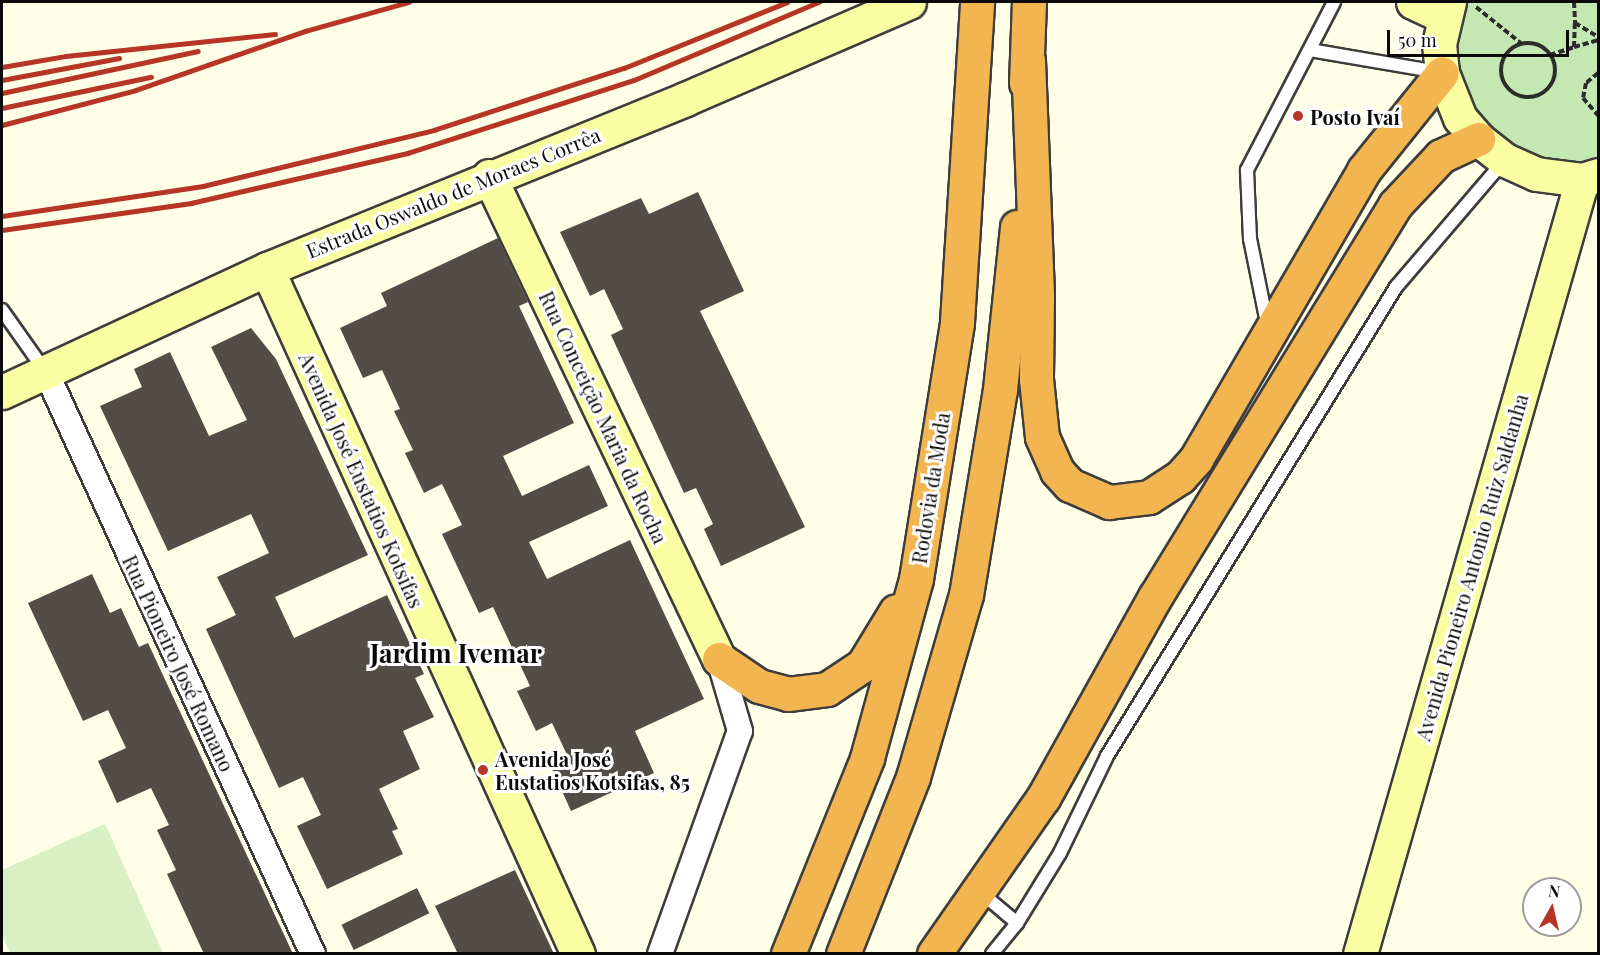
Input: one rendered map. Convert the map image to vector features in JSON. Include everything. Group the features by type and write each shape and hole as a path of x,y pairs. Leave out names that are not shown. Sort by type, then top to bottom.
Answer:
{"highway":[{"path":"1029,2 1028,60 1038,412 1042,437 1057,471 1087,496 1109,502 1139,499 1164,489 1196,459 1364,170 1442,73"},
{"name":"Rodovia da Moda","path":"788,954 867,758 915,579 957,322 977,15"},
{"path":"843,954 913,777 966,595 1008,327 1028,60"},
{"path":"934,954 1043,798 1155,597 1395,206 1441,156 1478,139"},
{"path":"718,659 759,686 788,694 827,689 863,664 915,579"}],"street":[{"name":"Estrada Oswaldo de Moraes Corrêa","path":"2,392 267,269 489,176 685,99 909,2"},
{"path":"1413,2 1454,6 1439,44 1442,73 1460,118 1478,139 1505,160 1536,174 1590,178"},
{"name":"Rua Conceição Maria da Rocha","path":"489,176 718,659"},
{"name":"Avenida Pioneiro Antonio Ruiz Saldanha","path":"1360,954 1590,178"},
{"name":"Avenida José Eustatios Kotsifas","path":"267,269 578,954"},
{"name":"Rua Pioneiro José Romano","path":"46,372 313,954"},
{"path":"660,954 740,731 718,659"}],"lane":[{"path":"1269,332 1250,239 1247,170 1334,2"},
{"path":"1310,50 1442,73"},
{"path":"992,954 1017,923 1060,853 1107,756 1396,287 1505,160"},
{"path":"2,310 46,372"},
{"path":"979,891 1017,923"}],"path":[{"path":"1574,2 1574,47"},
{"path":"1454,6 1511,32 1522,44"},
{"path":"1575,23 1599,39"},
{"path":"1550,55 1599,39"},
{"path":"1522,44 1538,45 1550,55 1555,72 1552,81 1540,94 1522,96 1507,87 1501,70 1507,53 1522,44"},
{"path":"1599,73 1586,83 1583,98 1599,115"}],"green space":[{"path":"1449,2 1598,2 1598,175 1536,174 1460,118"},
{"path":"105,824 163,953 10,953 2,935 2,870"}],"building":[{"path":"698,192 744,291 700,311 805,527 721,566 704,529 713,524 696,488 684,493 611,335 623,329 604,289 590,296 560,232 641,198 649,214"},
{"path":"498,238 528,302 519,306 574,423 503,456 522,496 589,465 608,506 529,542 547,579 630,540 704,699 635,731 654,773 571,811 552,769 570,761 552,723 536,731 517,691 530,686 493,607 479,613 442,534 462,525 442,484 424,493 405,453 413,450 394,411 400,409 382,370 363,378 340,328 387,306 381,293"},
{"path":"251,328 276,359 368,555 275,597 294,638 387,595 424,674 415,678 434,717 403,731 420,769 379,789 398,829 392,831 403,854 327,889 297,826 321,815 303,777 279,788 206,629 236,615 217,577 269,553 251,514 168,551 100,406 142,387 134,369 170,352 209,436 247,420 211,347"},
{"path":"92,574 110,613 121,608 139,647 148,643 293,954 204,954 167,874 176,870 157,830 169,825 151,788 117,803 98,761 126,748 108,710 83,721 28,603"},
{"path":"515,870 554,954 458,954 435,906"},
{"path":"417,888 429,913 354,950 342,925"}],"railway":[{"path":"2,125 136,90 305,31 409,2"},
{"path":"2,216 203,186 434,130 624,68 787,2"},
{"path":"2,230 191,203 408,153 634,80 819,2"},
{"path":"2,67 66,56 275,34"},
{"path":"2,93 198,51"},
{"path":"2,80 119,58"},
{"path":"2,108 151,77"}],"place":[{"name":"Posto Ivaí","path":"1298,116"},
{"name":"Avenida José Eustatios Kotsifas, 85","path":"483,770"}],"district":[{"name":"Jardim Ivemar","path":"456,653"}]}
